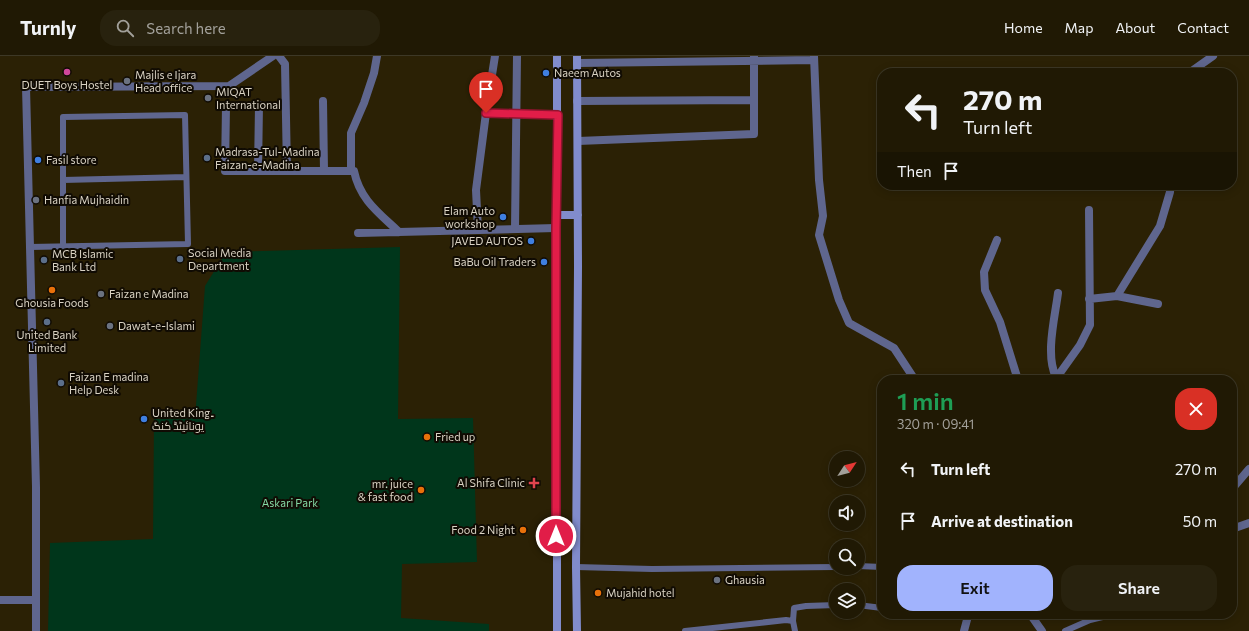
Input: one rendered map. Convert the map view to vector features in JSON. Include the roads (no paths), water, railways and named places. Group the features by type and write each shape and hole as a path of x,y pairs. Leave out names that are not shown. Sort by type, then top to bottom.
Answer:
{"main road":[{"path":"557,56 557,631"},
{"path":"577,59 577,631"},
{"path":"557,215 578,215"}],"street":[{"path":"36,631 36,487 26,87 229,86 273,56"},
{"path":"279,56 285,64 287,171"},
{"path":"351,171 351,134 374,74 377,56"},
{"path":"478,230 476,190 495,56"},
{"path":"515,229 517,56"},
{"path":"1195,68 1213,56"},
{"path":"578,141 754,134 754,58"},
{"path":"577,59 814,58 819,180 823,216 819,235 839,300 849,323 894,348 913,375"},
{"path":"577,101 754,100"},
{"path":"323,101 324,171"},
{"path":"258,171 259,105"},
{"path":"226,106 225,171 354,171 357,184 370,204 399,232"},
{"path":"1117,296 1160,226 1170,192"},
{"path":"1057,375 1080,345 1090,325 1089,210"},
{"path":"358,233 556,228"},
{"path":"997,240 984,272 985,290 1000,322 1016,375"},
{"path":"1054,375 1052,370 1051,342 1058,293"},
{"path":"1090,299 1117,296 1158,304"},
{"path":"1237,483 1249,469"},
{"path":"1237,527 1249,523"},
{"path":"0,600 36,600"},
{"path":"964,631 968,619"},
{"path":"1034,619 1042,631"}],"lane":[{"path":"486,113 558,115"},
{"path":"30,247 188,244 185,115 63,117 63,246"},
{"path":"63,180 186,177"},
{"path":"865,566 877,567"},
{"path":"576,567 829,567"},
{"path":"795,631 793,621 794,608 829,605"},
{"path":"865,606 877,607"},
{"path":"1065,631 1094,619"},
{"path":"685,631 786,620 793,621"}],"place":[{"name":"DUET Boys Hostel","path":"67,72"},
{"name":"Naeem Autos","path":"546,73"},
{"name":"Majlis e Ijara Head office","path":"127,81"},
{"name":"MIQAT International","path":"208,98"},
{"name":"Madrasa-Tul-Madina Faizan-e-Madina","path":"207,158"},
{"name":"Fasil store","path":"38,160"},
{"name":"Hanfia Mujhaidin","path":"36,200"},
{"name":"Elam Auto workshop","path":"503,217"},
{"name":"JAVED AUTOS","path":"531,241"},
{"name":"Social Media Department","path":"180,259"},
{"name":"MCB Islamic Bank Ltd","path":"44,260"},
{"name":"BaBu Oil Traders","path":"544,262"},
{"name":"Ghousia Foods","path":"52,290"},
{"name":"Faizan e Madina","path":"101,294"},
{"name":"United Bank Limited","path":"47,322"},
{"name":"Dawat-e-Islami","path":"110,326"},
{"name":"Faizan E madina Help Desk","path":"61,383"},
{"name":"United King۔ یونائیٹڈ کنگ","path":"144,419"},
{"name":"Fried up","path":"427,437"},
{"name":"Al Shifa Clinic","path":"534,483"},
{"name":"mr. juice & fast food","path":"421,490"},
{"name":"Food 2 Night","path":"523,530"},
{"name":"Ghausia","path":"717,580"},
{"name":"Mujahid hotel","path":"598,593"}],"park label":[{"name":"Askari Park","path":"290,503"}]}
